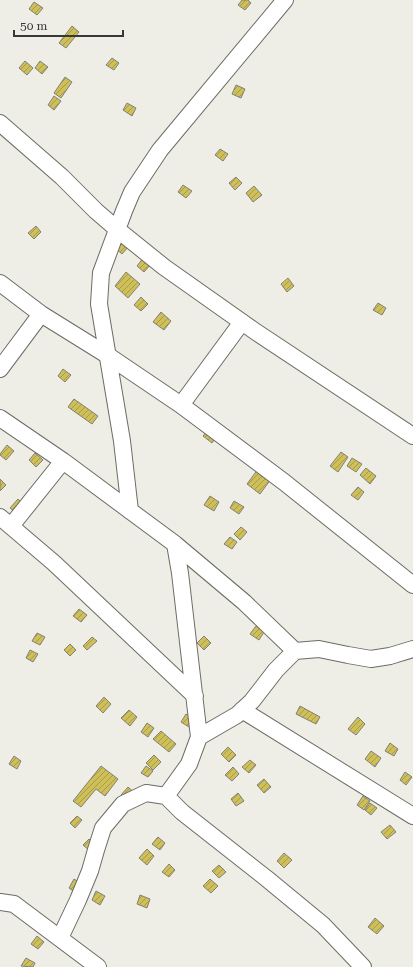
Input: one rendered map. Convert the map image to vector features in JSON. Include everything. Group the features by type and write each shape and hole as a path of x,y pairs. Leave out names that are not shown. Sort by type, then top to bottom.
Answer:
{"street":[{"path":"130,511 122,441 99,304 102,273 132,192 160,150 285,0"},
{"path":"0,123 62,177 96,211 164,268 413,436"},
{"path":"0,283 41,314 107,355 181,405 284,482 413,586"},
{"path":"0,369 41,314"},
{"path":"181,405 242,322"},
{"path":"0,418 64,461 175,544 244,602 295,651"},
{"path":"64,461 6,522 60,569 195,696"},
{"path":"166,796 190,764 199,737 180,573 175,544"},
{"path":"199,737 237,715 252,701 276,670 295,651 319,649 371,659 390,656 413,649"},
{"path":"242,710 413,816"},
{"path":"60,938 90,871 103,828 123,804 146,793 166,796 182,812 323,925 363,967"},
{"path":"0,902 14,904 98,967"}],"building":[{"path":"242,0 248,0 251,3 245,10 238,5"},
{"path":"34,2 43,8 37,15 29,9"},
{"path":"72,26 79,32 66,48 59,43"},
{"path":"112,58 119,63 114,70 106,65"},
{"path":"25,61 33,68 27,75 19,68"},
{"path":"40,61 48,67 42,74 35,68"},
{"path":"65,77 72,82 61,98 54,93"},
{"path":"236,85 245,89 241,98 232,94"},
{"path":"54,96 61,101 54,110 48,105"},
{"path":"127,103 136,108 132,116 123,110"},
{"path":"220,149 228,154 223,161 215,155"},
{"path":"236,177 242,183 235,190 229,183"},
{"path":"183,185 192,191 186,198 178,192"},
{"path":"254,186 262,195 253,202 246,193"},
{"path":"36,226 41,232 34,239 28,233"},
{"path":"120,239 129,246 122,254 114,247"},
{"path":"144,257 152,263 144,272 137,266"},
{"path":"126,272 140,284 128,298 115,286"},
{"path":"288,278 294,286 287,292 281,284"},
{"path":"141,297 148,304 141,311 134,305"},
{"path":"378,303 386,308 382,315 373,310"},
{"path":"161,312 171,321 164,330 153,322"},
{"path":"63,369 71,375 65,382 58,376"},
{"path":"74,399 98,416 92,424 68,407"},
{"path":"208,430 216,437 212,443 203,436"},
{"path":"7,445 14,451 6,460 0,454"},
{"path":"341,452 348,457 338,472 330,466"},
{"path":"35,453 43,460 36,467 29,460"},
{"path":"352,458 362,464 356,472 347,466"},
{"path":"366,468 376,476 370,484 360,475"},
{"path":"258,469 271,479 260,494 247,484"},
{"path":"0,479 6,485 0,491"},
{"path":"358,487 364,492 358,500 351,495"},
{"path":"210,496 219,502 214,511 204,505"},
{"path":"18,499 24,505 16,513 10,508"},
{"path":"234,501 244,507 239,514 230,508"},
{"path":"241,527 247,532 240,540 234,534"},
{"path":"230,537 237,542 232,549 224,544"},
{"path":"79,609 87,615 81,622 73,616"},
{"path":"256,626 264,632 259,640 250,634"},
{"path":"37,633 45,637 40,645 32,641"},
{"path":"204,636 211,643 204,650 197,643"},
{"path":"92,637 97,641 87,650 83,646"},
{"path":"70,644 76,650 70,656 64,650"},
{"path":"30,650 38,654 33,662 26,658"},
{"path":"104,697 111,704 103,713 96,706"},
{"path":"300,706 320,717 316,724 296,714"},
{"path":"129,710 137,717 130,726 121,718"},
{"path":"186,714 194,719 189,727 181,722"},
{"path":"358,717 365,724 356,735 348,729"},
{"path":"147,723 154,728 148,737 141,732"},
{"path":"161,731 176,744 169,752 153,739"},
{"path":"390,743 398,749 394,756 385,751"},
{"path":"228,747 236,755 229,762 221,754"},
{"path":"371,751 381,758 375,767 365,759"},
{"path":"154,755 161,762 153,770 146,763"},
{"path":"14,756 21,761 17,769 9,764"},
{"path":"250,760 256,765 249,773 242,767"},
{"path":"101,766 118,779 105,796 96,789 81,807 73,801"},
{"path":"146,766 153,771 148,777 141,773"},
{"path":"233,767 239,774 232,781 225,775"},
{"path":"405,772 412,777 406,785 400,780"},
{"path":"264,779 271,787 264,793 257,785"},
{"path":"128,787 136,794 129,802 121,795"},
{"path":"238,793 244,801 236,806 231,799"},
{"path":"363,796 370,801 364,810 357,805"},
{"path":"370,803 377,808 371,815 365,810"},
{"path":"77,816 82,820 75,828 70,823"},
{"path":"390,825 396,832 387,839 381,832"},
{"path":"158,837 165,843 160,850 152,844"},
{"path":"89,839 96,845 90,851 83,845"},
{"path":"147,849 154,856 147,865 139,858"},
{"path":"284,853 292,860 284,868 277,861"},
{"path":"169,864 175,870 169,877 162,872"},
{"path":"219,865 226,872 219,878 212,871"},
{"path":"74,879 82,884 76,893 69,888"},
{"path":"210,879 218,886 211,893 203,886"},
{"path":"96,891 105,896 100,905 92,900"},
{"path":"140,895 150,899 147,908 137,904"},
{"path":"375,918 384,926 377,934 368,927"},
{"path":"37,936 44,942 38,949 31,944"},
{"path":"26,958 35,963 33,967 21,966"}]}
